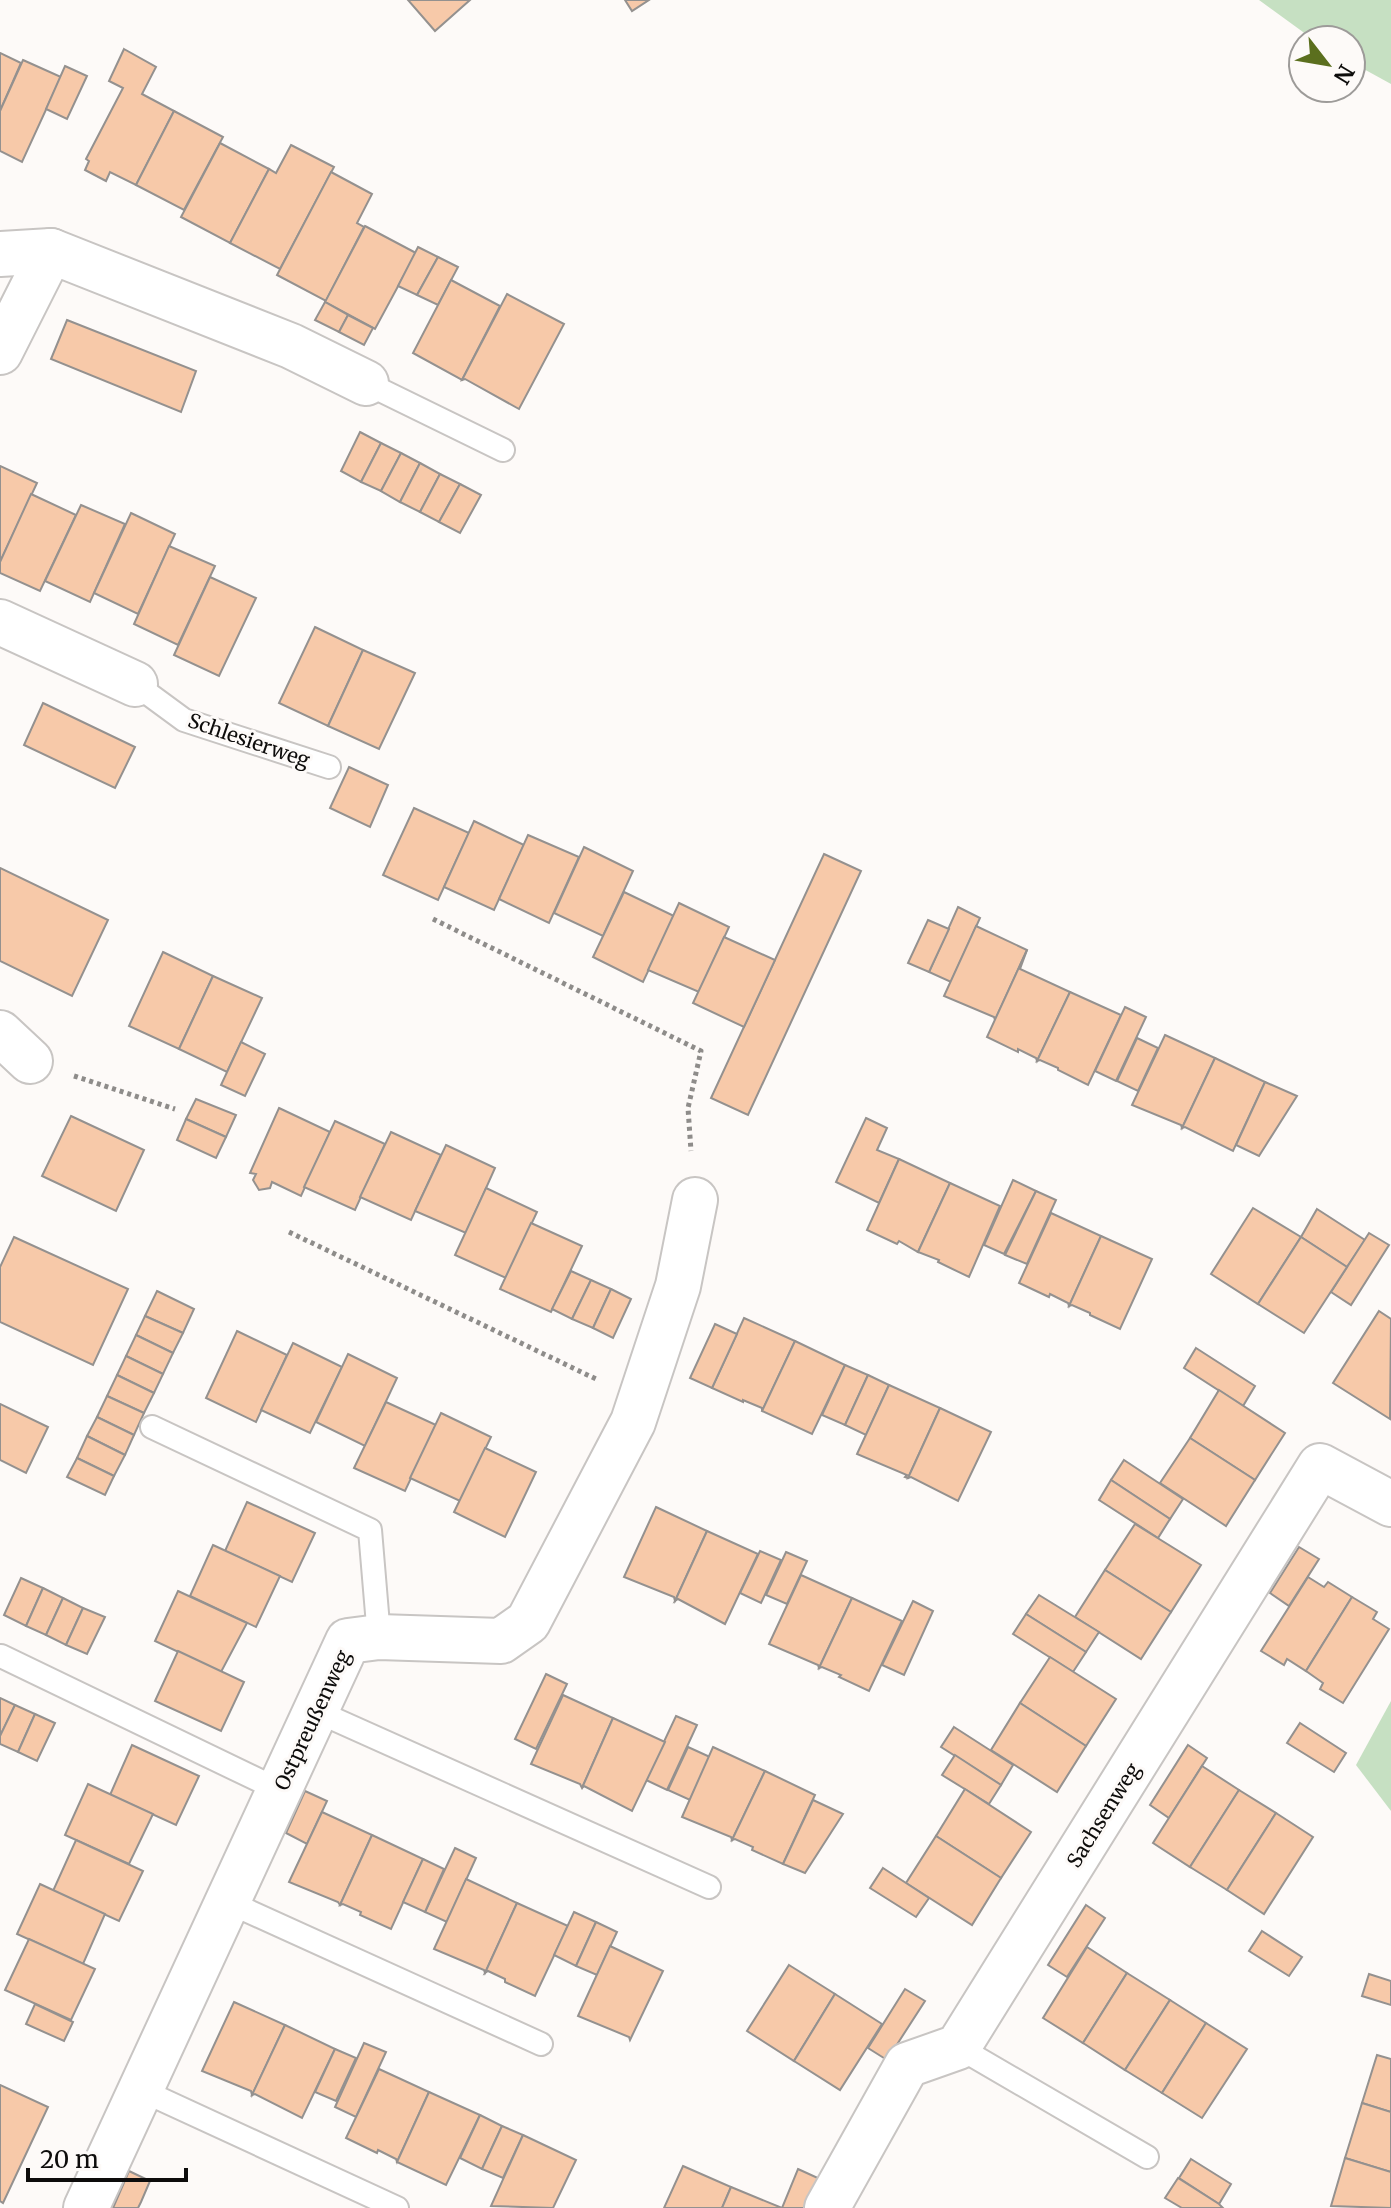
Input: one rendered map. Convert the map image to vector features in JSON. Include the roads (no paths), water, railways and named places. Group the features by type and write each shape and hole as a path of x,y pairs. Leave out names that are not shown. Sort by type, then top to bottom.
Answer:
{"street":[{"path":"0,352 51,251"},
{"path":"0,254 51,251 291,346 366,383"},
{"name":"Schlesierweg","path":"0,622 135,684"},
{"name":"Ostpreußenweg","path":"86,2208 348,1641 379,1637 501,1641 528,1622 633,1422 678,1286 695,1200"},
{"name":"Sachsenweg","path":"958,2047 1320,1466 1391,1504"},
{"path":"827,2208 907,2065 958,2047"}],"lane":[{"path":"366,383 503,450"},
{"name":"Schlesierweg","path":"135,684 184,720 329,767"},
{"path":"152,1427 370,1530 379,1637"},
{"path":"1,1656 279,1790"},
{"path":"316,1711 709,1887"},
{"path":"228,1902 541,2044"},
{"path":"958,2047 1147,2157"},
{"path":"141,2090 397,2208"}]}
